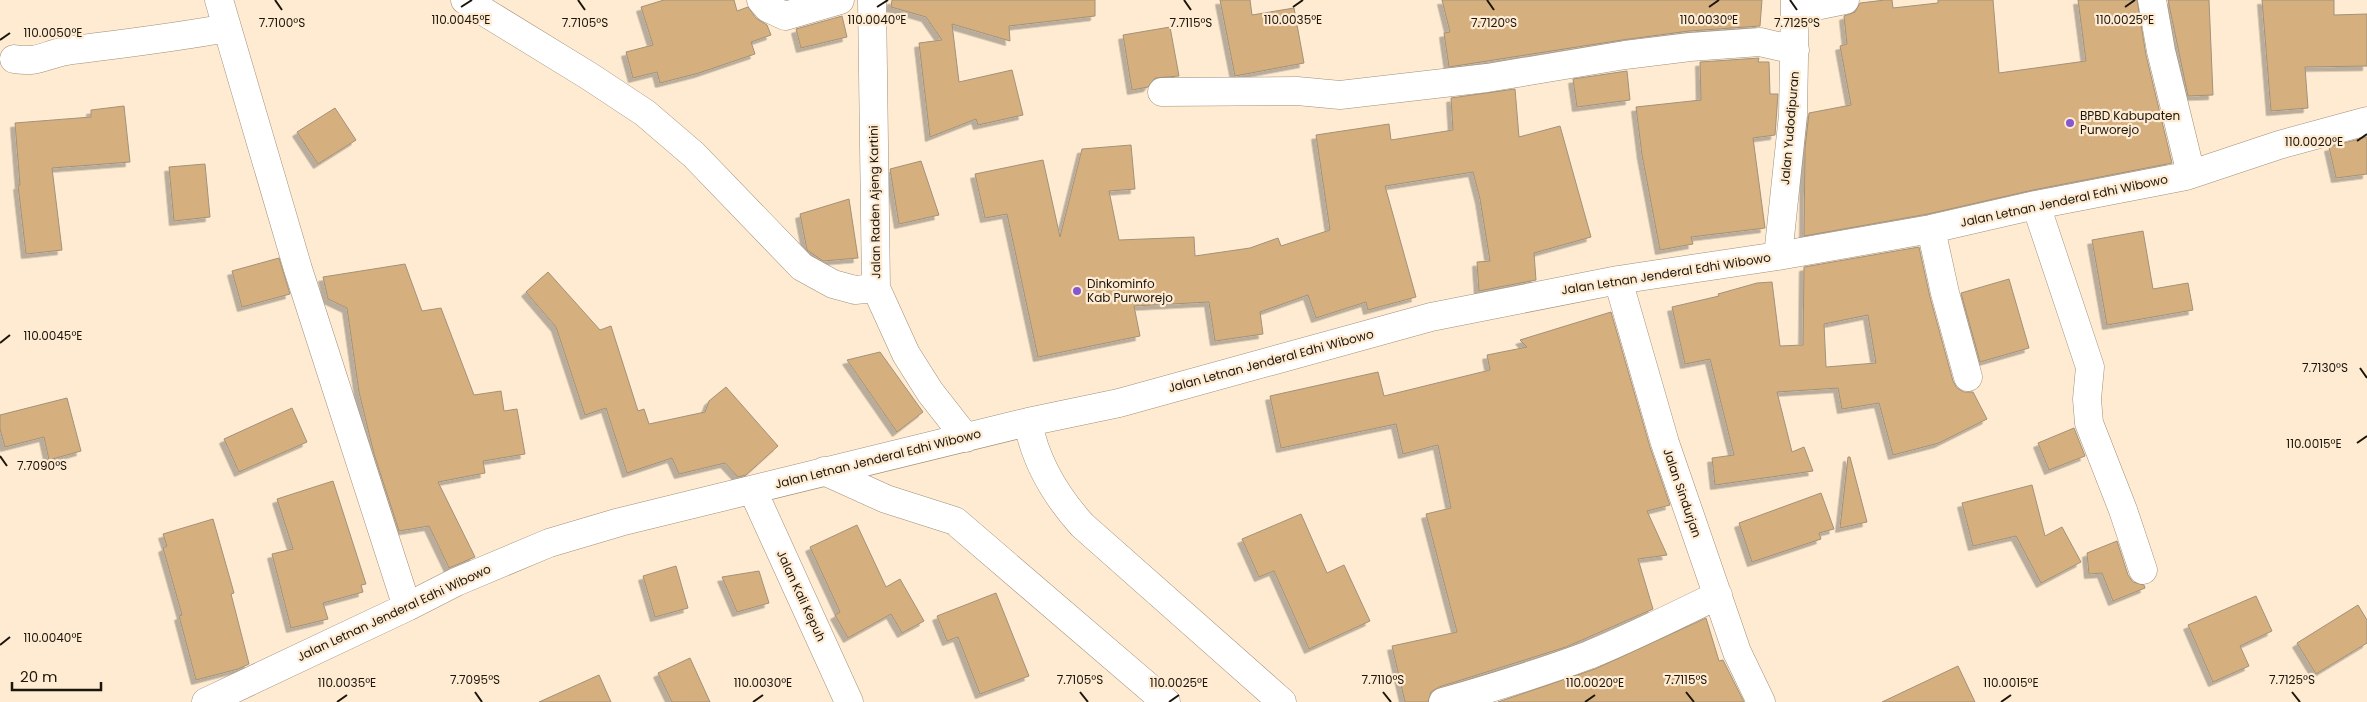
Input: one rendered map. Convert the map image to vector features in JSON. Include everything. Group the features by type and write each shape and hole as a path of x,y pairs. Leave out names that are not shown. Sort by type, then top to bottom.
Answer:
{"street":[{"path":"219,0 298,269 407,607"},
{"path":"465,0 589,76 645,113 694,155 802,267 833,284 855,290 876,288"},
{"path":"761,0 768,8 785,16 840,0"},
{"name":"Jalan Raden Ajeng Kartini","path":"872,0 876,288 906,354 930,392 966,438"},
{"path":"1796,5 1845,0"},
{"path":"2152,0 2161,50 2191,174"},
{"name":"Jalan Yudodipuran","path":"1778,256 1793,115 1796,5"},
{"path":"14,59 31,62 64,52 177,38 227,28"},
{"path":"1162,92 1298,91 1340,95 1487,78 1625,55 1690,47 1760,42 1795,50"},
{"name":"Jalan Letnan Jenderal Edhi Wibowo","path":"206,702 456,582 549,543 653,513 753,491 824,471 1028,422 1119,403 1431,317 1618,280 1778,256 1931,229 2036,205 2191,174 2279,145 2367,121"},
{"path":"2036,205 2090,367 2087,399 2089,423 2123,510 2143,570"},
{"path":"1931,229 1945,293 1968,377"},
{"name":"Jalan Sindurjan","path":"1618,280 1665,443 1737,652 1760,702"},
{"path":"1028,422 1032,444 1042,467 1082,526 1282,702"},
{"path":"824,471 886,499 955,521 1166,702"},
{"name":"Jalan Kali Kepuh","path":"753,491 849,702"},
{"path":"1443,702 1493,688 1588,655 1638,634 1718,595"}],"building":[{"path":"664,0 734,0 737,11 748,7 756,18 767,25 771,35 751,42 755,54 699,73 660,83 657,72 633,78 626,52 653,45 641,7"},
{"path":"892,0 1095,0 1095,16 1009,26 1010,41 952,24 959,82 1012,70 1023,115 978,125 976,119 930,137 919,43 942,40 926,17 891,7"},
{"path":"1220,0 1250,0 1252,15 1294,8 1304,63 1235,76"},
{"path":"1442,0 1762,0 1760,26 1689,31 1449,67 1444,33 1450,32"},
{"path":"1892,0 1893,8 1938,3 1938,0 1993,0 1999,73 2086,61 2078,0 2137,0 2146,55 2172,163 2033,190 1928,214 1804,236 1805,148 1809,113 1851,105 1840,46 1847,44 1844,16 1855,12 1860,3"},
{"path":"2168,0 2209,0 2213,95 2188,96"},
{"path":"2262,0 2334,0 2334,15 2367,14 2367,66 2305,67 2308,108 2271,111"},
{"path":"842,16 847,37 801,48 796,29"},
{"path":"1170,27 1179,76 1155,78 1148,87 1132,90 1123,35"},
{"path":"1759,58 1758,62 1769,62 1770,94 1778,94 1775,135 1753,138 1765,228 1691,237 1693,244 1660,250 1642,155 1636,107 1701,100 1700,62"},
{"path":"1627,71 1630,100 1577,107 1573,79"},
{"path":"1515,89 1519,137 1560,126 1591,237 1534,253 1536,280 1479,291 1477,262 1490,261 1480,199 1473,172 1385,186 1416,297 1368,310 1366,302 1316,318 1308,295 1260,312 1263,334 1215,341 1209,302 1134,306 1140,336 1038,357 1007,214 985,218 975,174 1043,160 1060,237 1082,149 1131,145 1135,189 1109,191 1119,240 1194,237 1195,256 1250,248 1278,238 1281,246 1330,230 1316,135 1389,124 1391,140 1453,130 1451,98"},
{"path":"124,106 130,162 52,168 62,250 26,254 18,185 20,185 15,123 91,117 91,110"},
{"path":"335,108 356,140 318,164 297,132"},
{"path":"2367,137 2367,174 2336,178 2329,147"},
{"path":"921,161 939,215 899,224 890,169"},
{"path":"205,164 210,217 174,221 169,167"},
{"path":"849,199 858,258 823,261 807,250 800,214"},
{"path":"2143,231 2153,289 2188,283 2193,310 2107,325 2092,240"},
{"path":"1919,247 1930,297 1953,381 1957,388 1964,392 1973,392 1987,419 1939,443 1893,455 1879,403 1842,409 1838,388 1777,392 1792,452 1804,447 1813,471 1715,485 1712,458 1734,455 1710,359 1685,364 1672,307 1719,296 1718,294 1757,283 1772,282 1780,346 1803,345 1804,267","holes":["1868,315 1876,363 1826,367 1824,324"]},
{"path":"279,258 290,294 242,307 232,271"},
{"path":"405,264 422,311 441,308 474,395 501,391 504,411 517,409 525,454 483,461 485,473 438,482 475,557 449,568 429,526 399,531 374,454 359,392 347,308 328,299 323,277"},
{"path":"548,272 600,330 611,326 638,411 644,409 649,424 705,412 709,401 726,387 778,446 746,475 738,477 725,463 679,474 672,458 627,473 606,408 585,415 556,327 526,292"},
{"path":"2009,279 2029,348 1980,362 1961,293"},
{"path":"1611,312 1650,447 1670,505 1647,511 1667,555 1638,559 1653,609 1566,647 1439,687 1431,692 1428,702 1405,702 1392,646 1457,632 1426,514 1451,508 1438,445 1403,454 1396,424 1281,448 1270,396 1378,372 1384,396 1490,370 1487,355 1527,347 1520,340"},
{"path":"880,352 923,412 897,432 847,360"},
{"path":"67,398 81,451 49,460 44,437 5,447 0,429 0,415"},
{"path":"292,408 307,442 239,472 224,439"},
{"path":"2074,428 2085,456 2049,470 2038,443"},
{"path":"1848,457 1850,457 1867,522 1840,528"},
{"path":"333,481 366,584 361,585 363,592 323,603 328,619 291,628 272,554 293,549 277,499"},
{"path":"2032,485 2045,536 2062,527 2081,562 2041,583 2016,536 1973,546 1962,503"},
{"path":"1821,493 1834,529 1819,533 1821,539 1752,562 1739,523"},
{"path":"1301,514 1327,573 1344,565 1370,621 1309,649 1274,571 1259,577 1242,539"},
{"path":"213,519 234,593 231,594 249,664 238,669 196,680 179,616 182,615 163,548 167,546 163,534"},
{"path":"857,525 886,587 900,579 924,621 902,633 891,614 848,638 835,615 840,612 810,547"},
{"path":"2117,541 2128,575 2133,582 2144,585 2145,588 2113,601 2102,573 2089,574 2087,553"},
{"path":"676,566 688,608 655,617 643,576"},
{"path":"759,571 769,603 737,612 722,577"},
{"path":"996,593 1029,676 980,694 958,637 947,641 937,616"},
{"path":"2256,596 2272,631 2240,646 2249,666 2213,682 2188,625"},
{"path":"2358,605 2367,620 2367,643 2316,674 2297,643"},
{"path":"1706,618 1719,661 1723,660 1744,702 1498,702 1595,669"},
{"path":"690,658 710,702 672,702 658,673"},
{"path":"1958,666 1975,702 1882,702"},
{"path":"599,675 611,702 539,702"}],"place":[{"name":"BPBD Kabupaten Purworejo","path":"2070,123"},
{"name":"Dinkominfo Kab Purworejo","path":"1077,291"}]}
